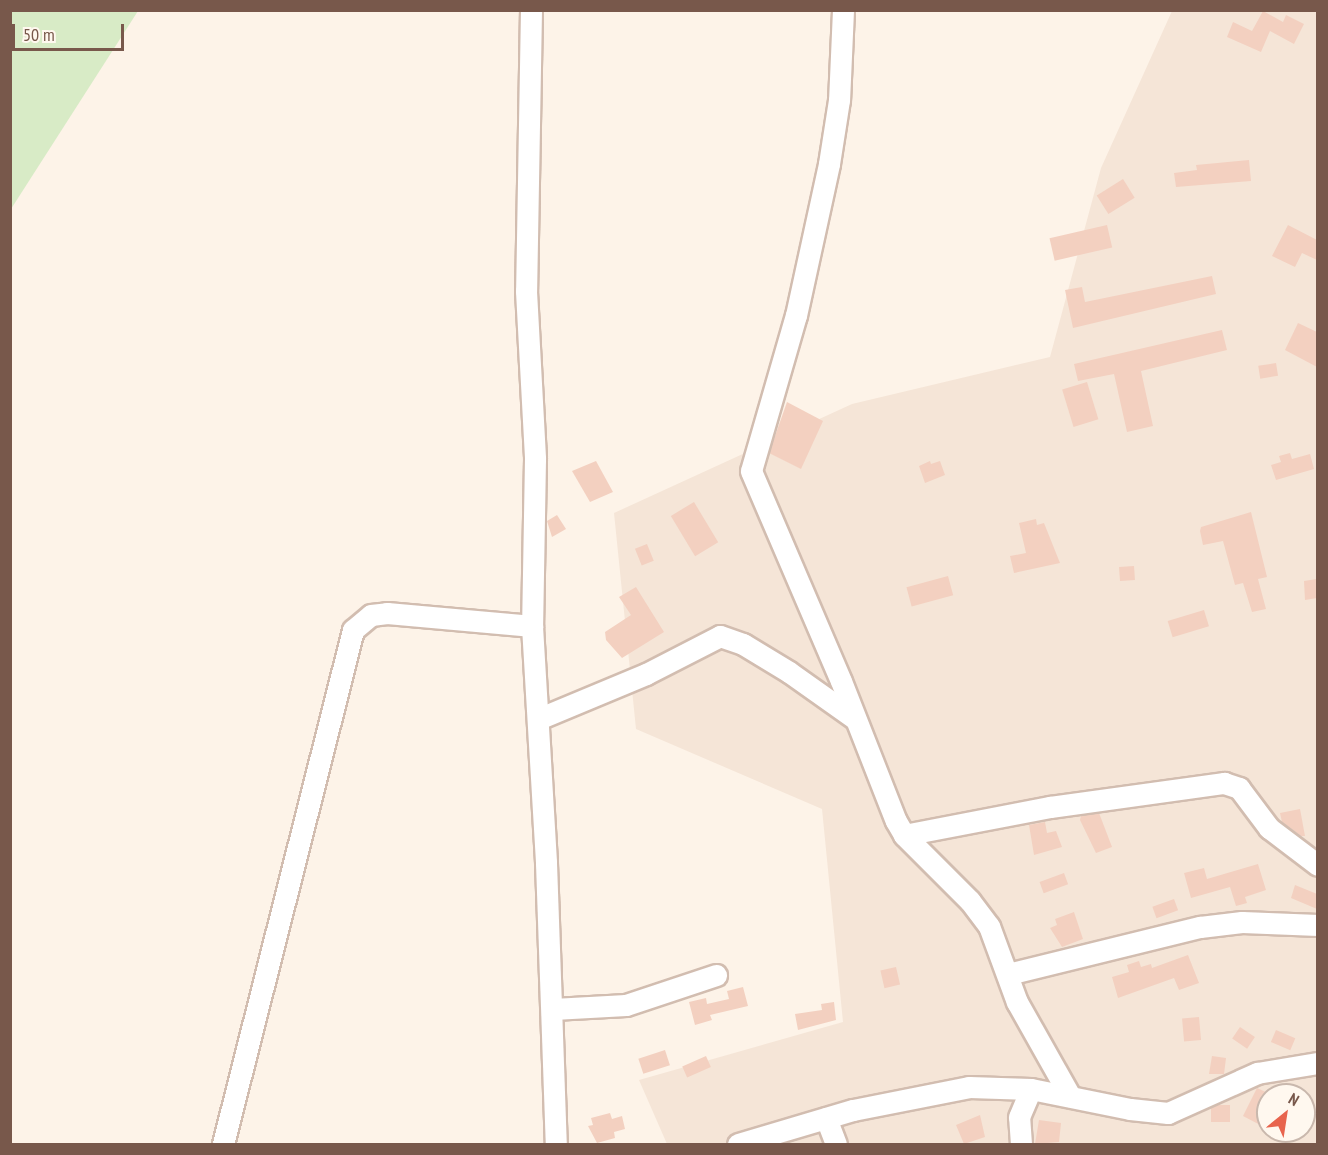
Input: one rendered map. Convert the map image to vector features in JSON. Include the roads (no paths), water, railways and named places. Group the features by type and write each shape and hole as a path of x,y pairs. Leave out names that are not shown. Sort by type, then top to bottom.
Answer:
{"street":[{"path":"531,10 526,291 535,459 532,626 553,1010 556,1144"},
{"path":"843,10 838,100 829,164 796,315 751,471 904,836 980,913 1028,1025 1070,1096"},
{"path":"223,1144 353,630 371,615 387,613 532,626"},
{"path":"538,719 646,674 720,636 743,644 789,672 854,718"},
{"path":"904,836 1050,807 1224,783 1239,788 1269,828 1317,865"},
{"path":"1008,974 1200,927 1242,922 1317,925"},
{"path":"553,1010 626,1005 716,975"},
{"path":"738,1144 826,1118 958,1088 1031,1089 1168,1113 1257,1073 1317,1063"},
{"path":"1021,1144 1019,1117 1031,1089"},
{"path":"826,1118 836,1144"}]}
